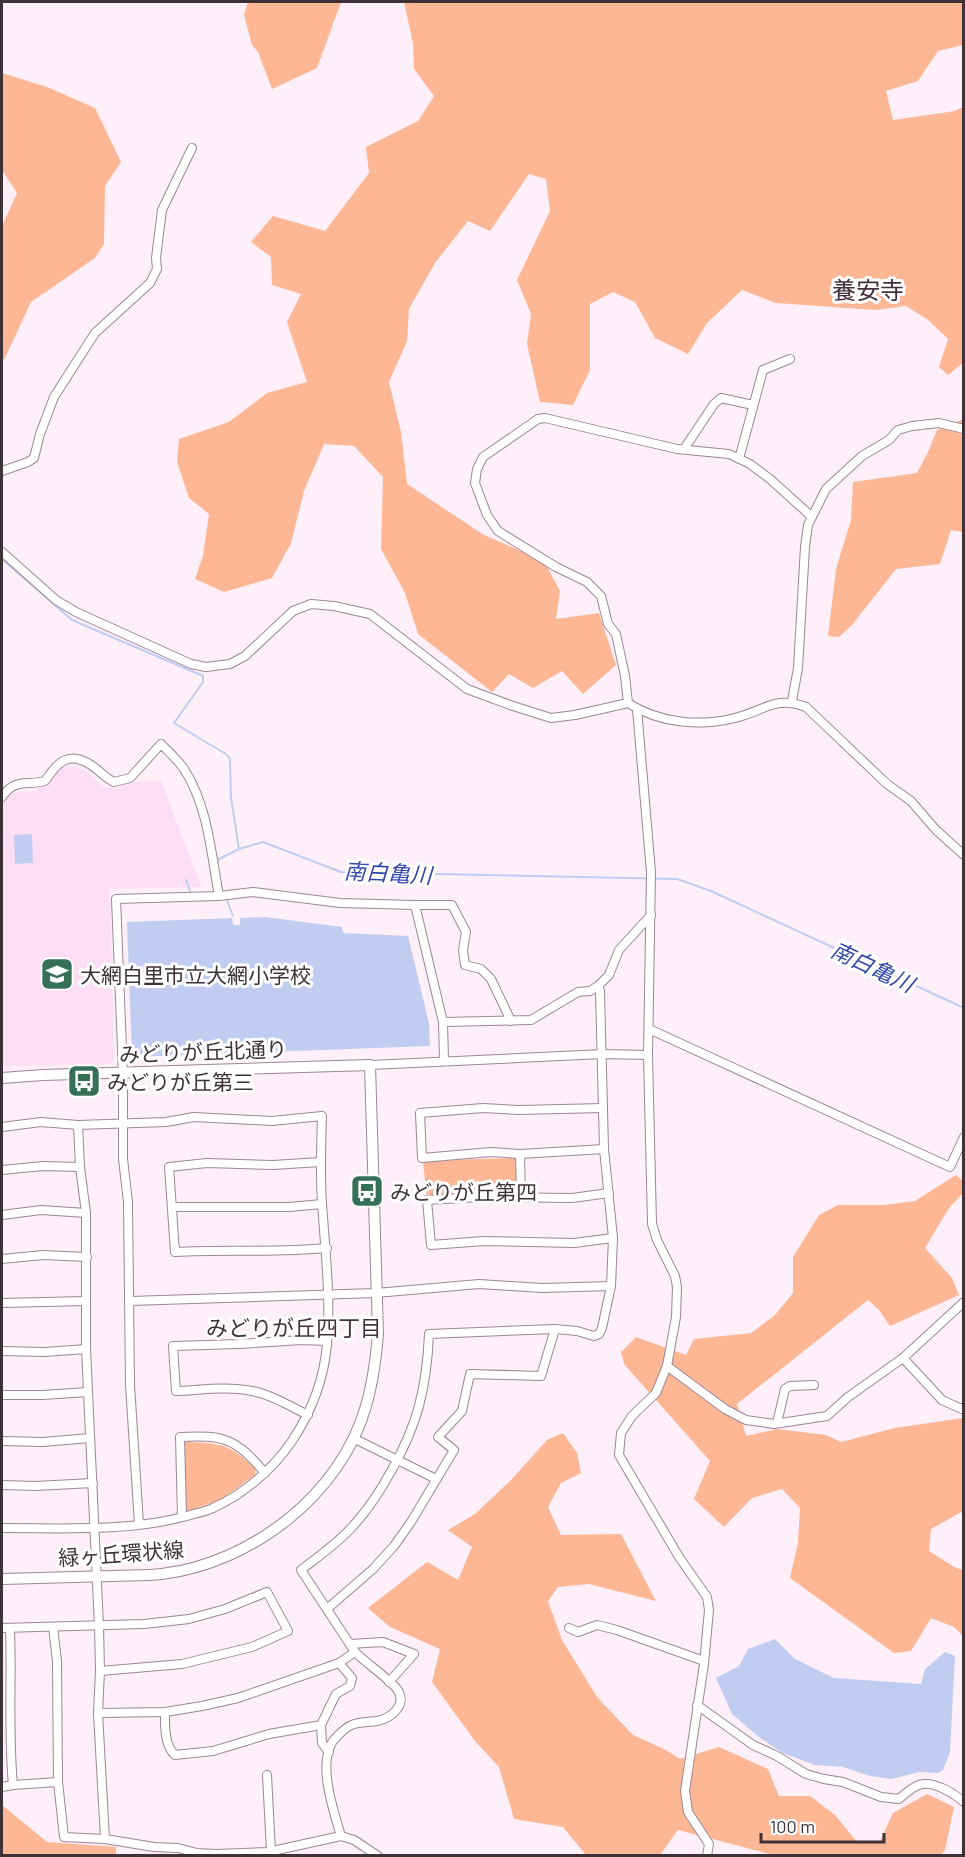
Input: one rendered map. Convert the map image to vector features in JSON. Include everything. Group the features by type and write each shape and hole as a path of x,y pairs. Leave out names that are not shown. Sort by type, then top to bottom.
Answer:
{"street":[{"path":"2,471 34,458 54,397 89,342 95,333 150,283 157,269 156,258 162,210 192,148"},
{"path":"739,459 763,370 790,359"},
{"path":"684,449 714,404 721,398 753,405"},
{"path":"628,703 616,634 608,624 601,596 587,582 556,567 498,531 487,515 475,483 477,469 483,457 538,419 545,418 684,449 721,452 739,459 770,479 811,516"},
{"path":"792,701 798,668 805,547 811,516 826,489 843,471 862,456 889,440 898,430 939,423 963,429"},
{"path":"2,552 56,600 76,612 191,664 206,667 230,664 245,656 293,610 311,604 334,606 370,614 467,689 551,717 575,715 628,703 638,709 683,722 711,723 737,717 783,701 792,701 806,707 887,784 910,801 963,855"},
{"path":"638,709 651,872 648,1054 652,1224 657,1240 675,1276 677,1287 676,1317 667,1366 656,1393 632,1416 621,1433 619,1455 679,1557 707,1597 709,1610 704,1661 686,1791 688,1812 709,1844 707,1856"},
{"path":"2,797 10,786 45,781 56,765 71,759 91,765 114,782 130,778 161,744 183,767 194,789 204,817 219,896"},
{"path":"139,1524 130,1385 128,1202 123,1159 123,1074 116,900 219,896 253,892 340,903 452,905 466,932 463,950 465,965 481,969 491,979 511,1021"},
{"path":"415,905 442,1022 444,1060"},
{"path":"442,1022 531,1020 578,992 590,991 609,975 619,950 651,915"},
{"path":"341,1836 330,1798 327,1767 332,1742 353,1724 381,1720 397,1710 401,1705 400,1696 396,1688 352,1648 301,1570 335,1544 354,1525 373,1500 397,1460 419,1408 426,1372 429,1334 555,1329 578,1331 594,1336 599,1334 611,1286 613,1238 604,1149 603,1054 598,986"},
{"path":"649,1029 950,1167 963,1137"},
{"path":"370,1065 444,1060 648,1054"},
{"name":"みどりが丘北通り","path":"2,1078 370,1065"},
{"name":"緑ヶ丘環状線","path":"2,1579 161,1574 192,1568 221,1559 254,1543 279,1527 326,1481 353,1438 366,1407 376,1362 378,1334 370,1065"},
{"path":"603,1108 519,1110 483,1108 420,1113 422,1158 491,1152 520,1154 604,1149"},
{"path":"2,1127 41,1122 78,1125 166,1122 194,1118 272,1120 322,1116 322,1204 327,1248 327,1341 319,1390 308,1415 284,1452 265,1473 244,1490 213,1509 182,1517 139,1524 93,1527 2,1528"},
{"path":"78,1125 80,1167 86,1213 87,1392 99,1626 98,1713 105,1839"},
{"path":"520,1154 521,1198"},
{"path":"321,1162 273,1165 207,1163 169,1167 175,1251 212,1249 285,1252 327,1248"},
{"path":"2,1170 43,1166 80,1167"},
{"path":"609,1193 572,1198 480,1197 427,1200 431,1245 484,1241 573,1242 613,1238"},
{"path":"173,1207 290,1207 322,1204"},
{"path":"2,1215 41,1210 86,1213"},
{"path":"2,1259 43,1255 87,1257"},
{"path":"130,1301 376,1293 479,1284 542,1288 611,1286"},
{"path":"2,1303 86,1300"},
{"path":"667,1366 725,1409 746,1420 777,1423 827,1416 848,1397 903,1358 963,1302"},
{"path":"327,1609 373,1569 394,1546 411,1522 454,1450 438,1437 462,1411 470,1374 541,1376 555,1329"},
{"path":"308,1415 274,1398 251,1391 176,1390 173,1346 302,1340 327,1341"},
{"path":"2,1351 45,1352 86,1349"},
{"path":"903,1358 942,1400 963,1410"},
{"path":"777,1423 785,1389 790,1386 813,1385"},
{"path":"2,1395 87,1392"},
{"path":"182,1517 180,1437 212,1436 231,1442 246,1451 265,1473"},
{"path":"2,1441 43,1442 90,1438"},
{"path":"353,1438 436,1479"},
{"path":"2,1485 93,1483"},
{"path":"14,1785 9,1744 12,1676 6,1628 144,1624 189,1619 225,1609 267,1592 288,1631 252,1647 182,1664 100,1671"},
{"path":"569,1628 578,1632 597,1625 704,1661"},
{"path":"53,1627 57,1661 58,1782 64,1838 105,1839 177,1848 197,1853 271,1851 341,1836 354,1840 378,1856"},
{"path":"98,1713 165,1712 238,1698 339,1663 352,1648 382,1642 414,1654 389,1682"},
{"path":"329,1752 322,1743 321,1725 336,1694 350,1686 352,1678 339,1663"},
{"path":"697,1705 753,1745 777,1756 806,1774 843,1782 881,1797 899,1799 918,1785 928,1783 949,1792 963,1802"},
{"path":"165,1712 166,1735 171,1752 175,1755 213,1751 269,1734 321,1725"},
{"path":"267,1775 271,1851"},
{"path":"2,1787 58,1782"}],"shaded area":[{"path":"248,2 341,2 317,68 272,89 258,52 252,45 244,15"},
{"path":"404,2 963,2 963,45 938,51 918,81 886,91 893,120 955,111 963,107 963,363 948,375 939,367 948,339 928,320 906,306 875,310 776,303 742,290 707,323 688,354 655,338 635,302 613,292 590,304 590,370 573,405 540,402 527,344 531,314 517,280 550,211 546,179 529,174 490,231 468,221 435,263 409,309 407,341 389,382 401,432 407,484 484,535 544,561 560,591 556,619 599,613 616,665 583,694 562,671 533,688 509,674 492,692 418,634 405,593 381,549 383,477 354,446 324,444 304,491 291,543 272,578 224,592 195,579 203,556 209,514 189,498 177,462 179,439 229,422 267,393 307,382 287,322 301,294 272,285 271,257 251,242 273,216 325,231 369,173 366,147 418,121 434,96 414,69 413,43"},
{"path":"2,73 47,87 95,108 121,162 105,186 104,244 95,258 31,302 4,360 2,357 2,226 17,193 2,170"},
{"path":"963,419 963,532 951,530 940,564 896,569 852,625 839,637 828,636 836,569 851,520 853,482 917,473 937,430"},
{"name":"大網白里市立大網小学校","path":"75,766 87,772 105,788 117,788 131,782 161,781 201,887 110,889 114,1060 112,1064 2,1066 2,804 7,797 19,791 32,792 43,786 62,767"},
{"path":"516,1158 517,1195 427,1197 423,1162"},
{"path":"956,1175 963,1181 963,1193 949,1208 925,1248 952,1278 959,1295 890,1326 879,1310 868,1300 737,1404 746,1436 777,1429 826,1435 841,1442 895,1428 963,1418 963,1511 931,1529 929,1551 963,1570 963,1636 954,1627 931,1618 911,1651 894,1653 790,1578 798,1543 800,1508 782,1489 752,1498 724,1527 694,1499 710,1461 624,1364 621,1352 636,1337 686,1355 694,1339 751,1333 774,1316 793,1293 793,1257 819,1215 838,1205 884,1205 915,1201"},
{"path":"563,1433 577,1453 581,1473 561,1483 548,1507 561,1535 621,1534 656,1601 589,1584 558,1587 548,1601 562,1640 597,1697 633,1735 680,1759 719,1747 768,1769 779,1796 810,1796 835,1815 858,1843 880,1841 893,1813 927,1794 954,1807 945,1850 940,1856 774,1855 678,1830 660,1855 586,1855 563,1827 514,1819 499,1767 475,1741 432,1682 440,1649 390,1627 368,1608 427,1562 458,1580 472,1547 448,1530 475,1514 511,1480 547,1440"},
{"path":"186,1442 224,1446 239,1454 256,1469 255,1475 220,1500 186,1512 183,1445"},
{"path":"2,1805 47,1842 116,1847 116,1855 2,1855"}],"water":[{"path":"32,834 33,863 15,864 14,835"},
{"path":"265,917 342,927 343,933 408,936 429,1023 430,1046 132,1057 127,922 232,918 233,925 240,925 240,918"},
{"path":"775,1639 795,1659 834,1678 921,1684 925,1669 945,1652 955,1656 950,1752 943,1770 938,1773 919,1772 891,1779 870,1776 843,1767 815,1765 783,1753 760,1738 732,1714 716,1678 739,1666 748,1649"}],"waterway":[{"name":"南白亀川","path":"2,559 72,620 203,676 203,682 174,723 226,754 230,759 231,798 239,849"},
{"name":"南白亀川","path":"217,860 239,849 263,842 341,872 677,879 711,891 964,1008"},
{"path":"186,880 191,894"},
{"path":"226,898 233,916"}],"place":[{"name":"大網白里市立大網小学校","path":"57,974"},
{"name":"みどりが丘第三","path":"84,1081"},
{"name":"みどりが丘第四","path":"367,1191"}],"district":[{"name":"養安寺","path":"868,289"},
{"name":"みどりが丘四丁目","path":"294,1327"}]}
